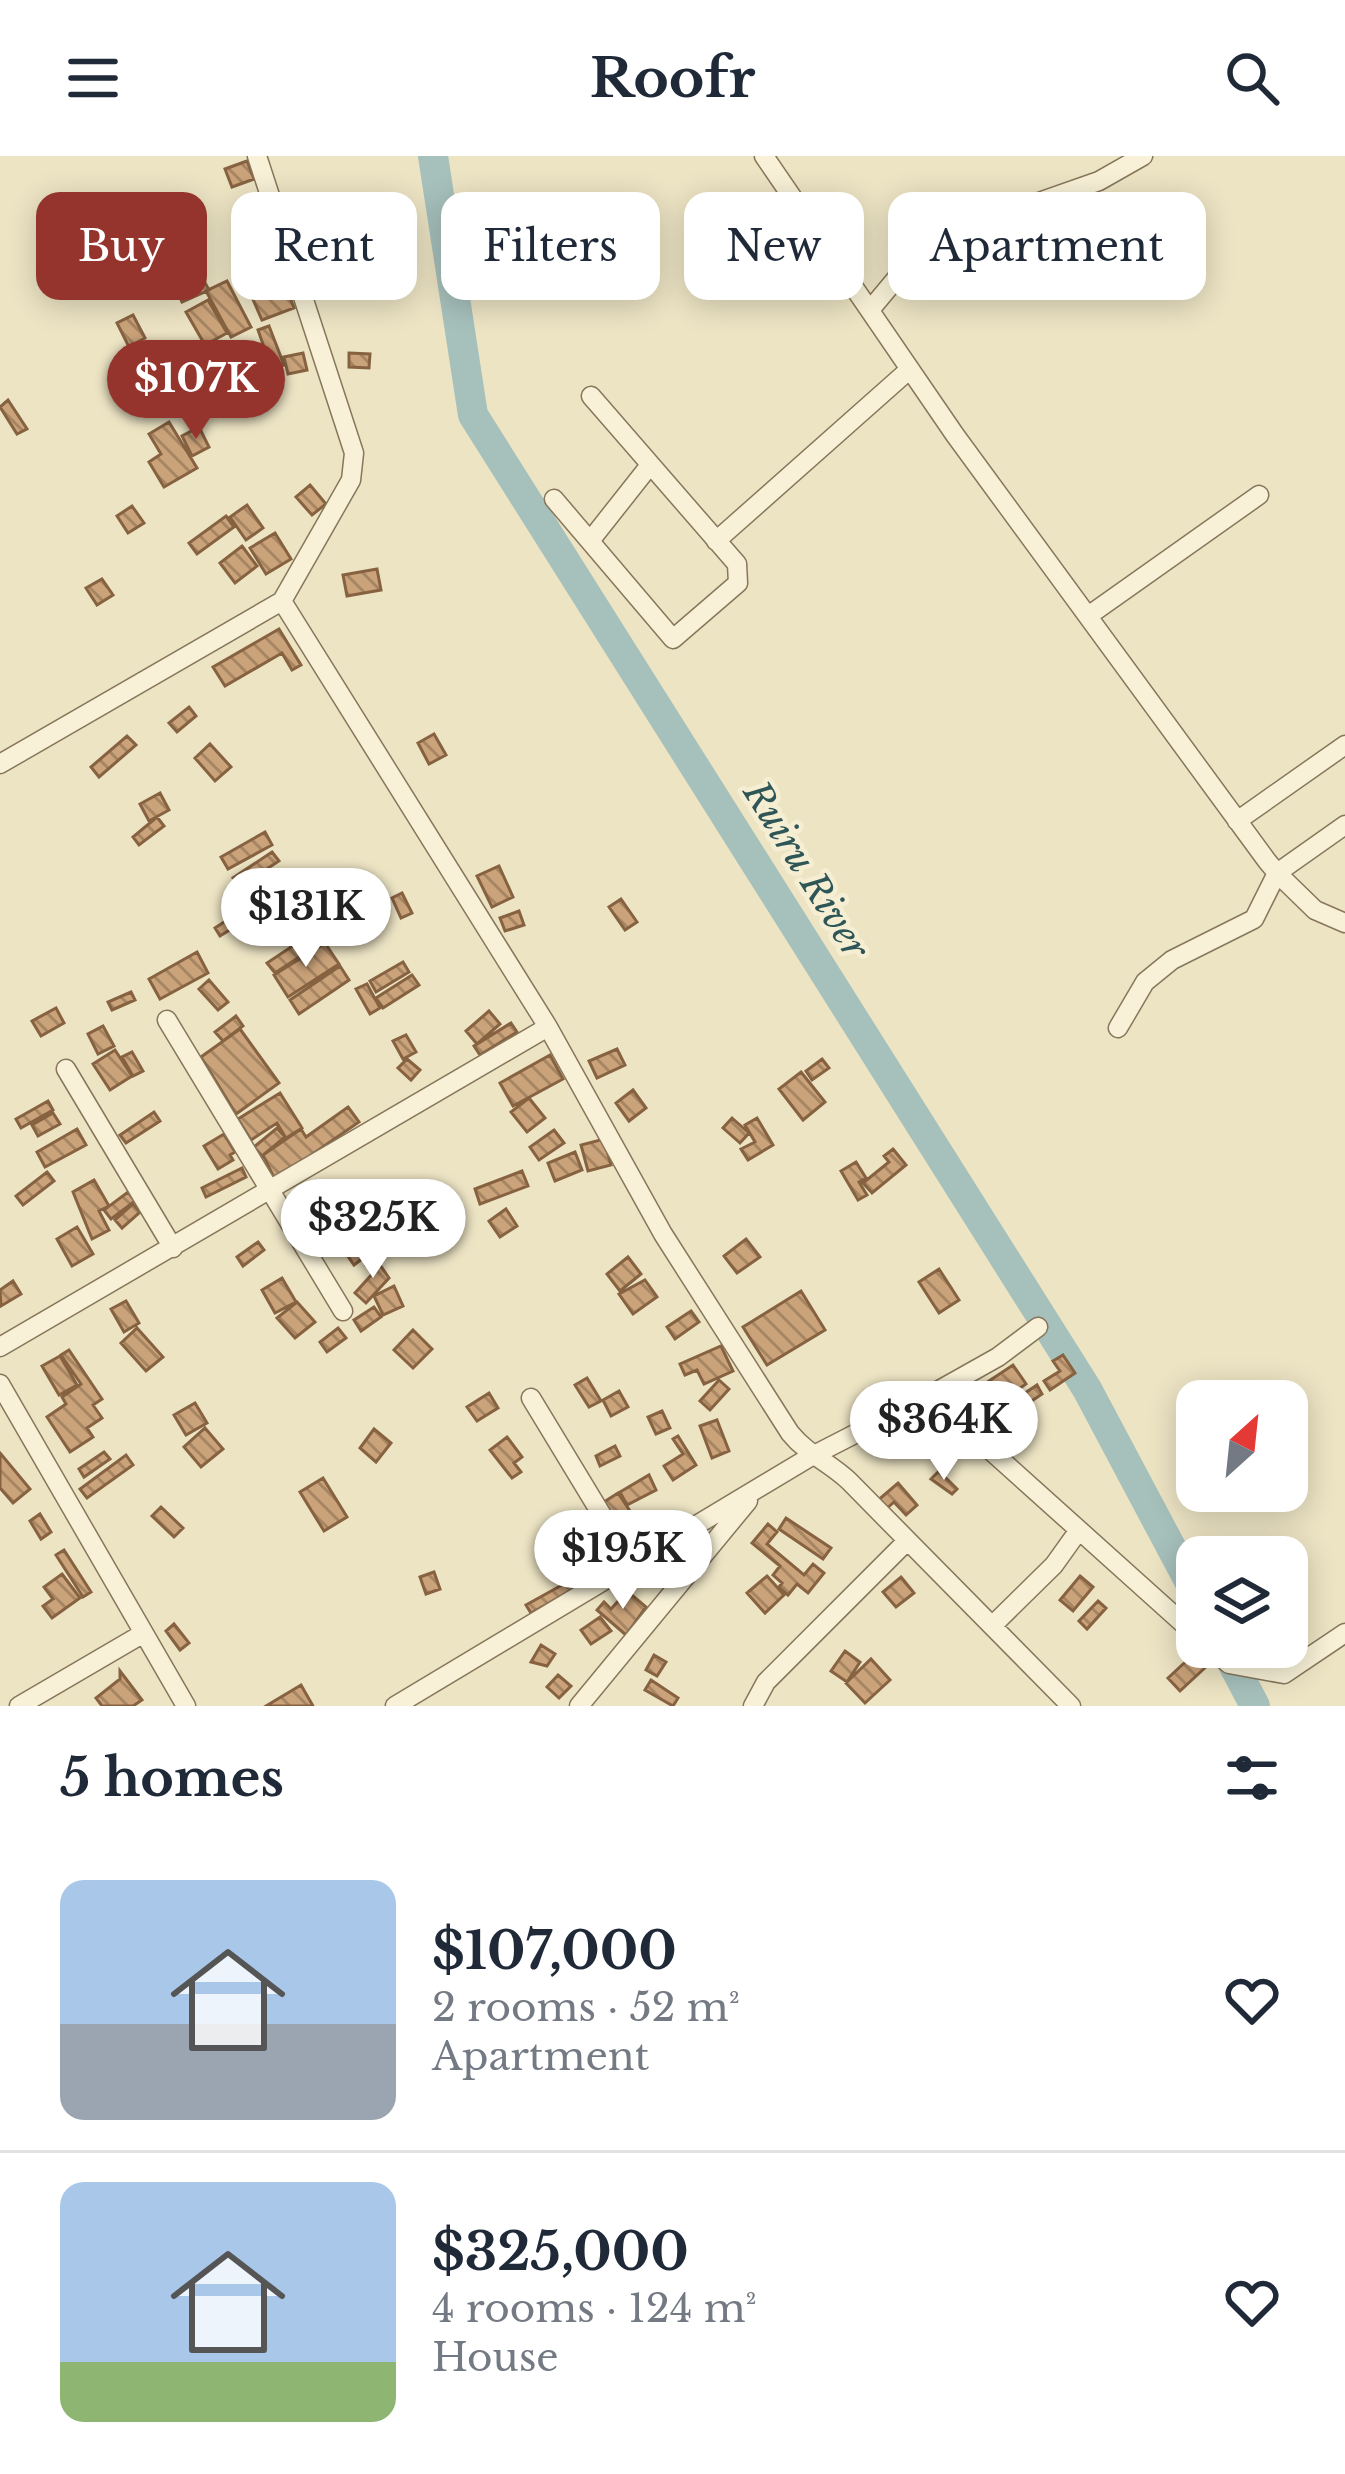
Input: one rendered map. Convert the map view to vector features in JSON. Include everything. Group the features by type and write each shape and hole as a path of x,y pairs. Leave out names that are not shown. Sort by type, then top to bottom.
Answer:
{"street":[{"path":"0,764 282,602 356,466 257,156"},
{"path":"764,156 910,369 1277,873 1315,910 1345,923"},
{"path":"870,310 910,262 945,235 1099,181 1144,156"},
{"path":"716,541 910,369"},
{"path":"554,499 674,639 737,583 737,564 591,396"},
{"path":"590,542 650,465"},
{"path":"1088,616 1258,495"},
{"path":"282,602 548,1027 663,1234 811,1457 832,1465 1071,1706"},
{"path":"1238,821 1345,745"},
{"path":"1118,1028 1145,982 1172,960 1254,919 1277,873 1345,825"},
{"path":"167,1020 343,1311"},
{"path":"0,1347 548,1027"},
{"path":"66,1069 173,1248"},
{"path":"395,1706 811,1457 998,1357 1038,1327"},
{"path":"0,1384 186,1706"},
{"path":"531,1398 631,1563"},
{"path":"925,1398 950,1414 1176,1617"},
{"path":"579,1706 759,1488"},
{"path":"993,1625 1054,1565 1079,1530"},
{"path":"749,1706 766,1682 908,1540"},
{"path":"19,1706 144,1633"},
{"path":"1308,1659 1345,1633"},
{"path":"1244,1668 1271,1675 1295,1668"}],"building":[{"path":"247,161 254,179 232,187 225,169"},
{"path":"227,281 231,300 237,300 251,327 231,337 207,291"},
{"path":"208,300 227,333 205,345 186,312"},
{"path":"253,300 291,300 294,308 262,320"},
{"path":"133,315 145,338 129,347 117,323"},
{"path":"269,326 284,365 272,370 258,330"},
{"path":"303,353 307,370 288,374 284,357"},
{"path":"349,353 370,354 369,368 349,367"},
{"path":"8,400 27,429 17,434 0,407"},
{"path":"169,422 197,468 164,487 149,462 161,454 149,434"},
{"path":"199,427 209,447 192,456 182,436"},
{"path":"310,485 326,504 312,515 296,497"},
{"path":"247,505 263,528 246,540 230,517"},
{"path":"132,506 144,523 128,533 117,516"},
{"path":"226,516 234,527 197,554 189,543"},
{"path":"275,533 291,559 266,574 250,548"},
{"path":"242,546 257,566 235,583 220,563"},
{"path":"377,569 381,590 347,596 343,575"},
{"path":"102,579 113,595 97,605 86,588"},
{"path":"279,629 301,665 292,670 282,653 225,686 213,667"},
{"path":"189,707 196,716 177,732 169,723"},
{"path":"434,734 446,755 429,764 418,743"},
{"path":"127,736 136,745 99,777 91,767"},
{"path":"210,744 231,767 215,781 195,758"},
{"path":"160,793 169,810 149,821 140,804"},
{"path":"157,817 164,826 139,845 133,837"},
{"path":"265,832 272,845 228,869 221,857"},
{"path":"272,852 279,861 239,887 233,878"},
{"path":"499,866 513,897 492,907 477,876"},
{"path":"402,893 412,913 401,918 392,898"},
{"path":"621,899 637,922 625,930 609,907"},
{"path":"519,911 524,925 505,931 500,918"},
{"path":"238,913 244,921 220,936 215,928"},
{"path":"318,929 325,940 275,973 267,963"},
{"path":"325,943 339,964 288,997 274,975"},
{"path":"197,952 208,973 160,999 149,979"},
{"path":"403,962 409,972 376,992 370,981"},
{"path":"340,966 349,980 299,1014 290,1000"},
{"path":"412,975 419,985 383,1008 376,998"},
{"path":"209,980 228,1002 218,1010 199,989"},
{"path":"367,984 380,1008 370,1014 356,989"},
{"path":"131,992 135,1000 112,1010 108,1002"},
{"path":"56,1008 64,1023 41,1036 32,1021"},
{"path":"489,1011 500,1024 477,1044 466,1031"},
{"path":"236,1016 243,1026 223,1041 215,1032"},
{"path":"511,1023 517,1032 480,1055 474,1046"},
{"path":"103,1026 114,1046 98,1054 88,1034"},
{"path":"240,1029 279,1083 236,1114 201,1057"},
{"path":"406,1035 416,1052 403,1059 393,1041"},
{"path":"617,1049 625,1065 597,1078 589,1061"},
{"path":"115,1050 132,1076 110,1090 93,1064"},
{"path":"132,1052 143,1071 133,1076 122,1057"},
{"path":"550,1055 563,1079 513,1106 500,1083"},
{"path":"407,1059 420,1070 411,1080 398,1068"},
{"path":"822,1059 829,1068 812,1080 806,1071"},
{"path":"801,1072 825,1102 803,1120 779,1089"},
{"path":"633,1090 646,1108 629,1121 616,1103"},
{"path":"280,1093 302,1128 286,1138 277,1123 251,1140 238,1119"},
{"path":"529,1098 545,1118 527,1132 511,1112"},
{"path":"48,1101 53,1110 21,1128 16,1119"},
{"path":"348,1107 359,1122 275,1180 263,1155 301,1129 306,1137"},
{"path":"154,1112 160,1121 126,1143 120,1135"},
{"path":"53,1113 60,1124 38,1136 32,1125"},
{"path":"732,1118 749,1133 740,1143 723,1128"},
{"path":"757,1118 773,1145 748,1160 741,1149 755,1142 745,1125"},
{"path":"277,1128 285,1137 262,1156 254,1147"},
{"path":"77,1129 86,1145 45,1167 37,1152"},
{"path":"554,1130 564,1143 539,1160 530,1147"},
{"path":"224,1134 235,1152 230,1155 233,1160 218,1169 204,1146"},
{"path":"604,1139 611,1165 588,1171 581,1145"},
{"path":"893,1149 906,1165 872,1193 863,1183 889,1162 884,1156"},
{"path":"575,1152 582,1170 555,1181 548,1163"},
{"path":"856,1162 866,1178 859,1182 867,1195 858,1200 841,1171"},
{"path":"242,1168 246,1177 206,1197 202,1188"},
{"path":"522,1171 528,1186 480,1204 475,1189"},
{"path":"47,1172 54,1181 23,1205 16,1196"},
{"path":"94,1180 109,1206 99,1211 109,1230 92,1239 73,1192"},
{"path":"325,1183 338,1210 318,1220 304,1194"},
{"path":"128,1192 135,1201 111,1219 104,1210"},
{"path":"300,1195 310,1214 295,1222 285,1204"},
{"path":"133,1204 140,1212 122,1228 115,1220"},
{"path":"506,1209 517,1226 500,1237 489,1221"},
{"path":"349,1210 361,1230 325,1251 313,1231"},
{"path":"77,1227 93,1254 72,1266 57,1239"},
{"path":"358,1234 371,1252 354,1265 341,1246"},
{"path":"746,1239 760,1257 737,1273 724,1256"},
{"path":"258,1242 264,1250 243,1266 237,1257"},
{"path":"374,1256 389,1278 366,1303 355,1293 374,1272 366,1265"},
{"path":"628,1257 641,1274 620,1291 607,1274"},
{"path":"939,1269 959,1300 939,1313 919,1282"},
{"path":"282,1278 296,1302 275,1313 262,1290"},
{"path":"645,1280 657,1297 633,1314 619,1294"},
{"path":"13,1281 21,1294 1,1306 0,1290"},
{"path":"394,1286 403,1306 383,1315 374,1296"},
{"path":"801,1291 825,1330 767,1365 743,1327"},
{"path":"126,1301 139,1323 124,1332 111,1309"},
{"path":"297,1302 315,1322 295,1338 277,1318"},
{"path":"374,1307 381,1317 361,1331 354,1320"},
{"path":"691,1311 699,1322 675,1339 667,1327"},
{"path":"137,1328 163,1357 146,1371 121,1343"},
{"path":"338,1328 346,1338 327,1352 320,1342"},
{"path":"413,1330 432,1349 413,1368 394,1350"},
{"path":"721,1346 733,1371 704,1384 697,1370 685,1375 680,1364"},
{"path":"69,1350 102,1399 93,1405 102,1418 87,1428 93,1437 70,1452 47,1417 66,1404 62,1397 81,1384 61,1355"},
{"path":"1063,1355 1075,1373 1050,1390 1044,1381 1060,1371 1053,1361"},
{"path":"60,1356 77,1385 59,1395 42,1366"},
{"path":"1013,1365 1026,1384 982,1415 968,1395"},
{"path":"587,1378 601,1401 589,1407 575,1385"},
{"path":"719,1380 729,1389 710,1410 700,1401"},
{"path":"1037,1385 1042,1394 999,1423 994,1414"},
{"path":"619,1391 628,1407 611,1416 603,1400"},
{"path":"489,1393 498,1408 477,1421 467,1407"},
{"path":"968,1397 989,1428 979,1435 958,1404"},
{"path":"195,1403 207,1423 186,1435 174,1415"},
{"path":"662,1411 670,1428 656,1434 648,1417"},
{"path":"717,1420 729,1451 712,1458 700,1426"},
{"path":"205,1428 223,1449 201,1467 184,1447"},
{"path":"374,1429 391,1443 376,1462 360,1448"},
{"path":"678,1436 696,1465 673,1480 664,1466 683,1454 673,1439"},
{"path":"507,1437 522,1457 514,1463 521,1472 512,1478 490,1450"},
{"path":"615,1446 620,1456 600,1466 596,1456"},
{"path":"104,1452 110,1459 84,1477 79,1469"},
{"path":"0,1453 30,1489 13,1503 0,1488"},
{"path":"126,1455 133,1465 87,1498 80,1489"},
{"path":"939,1471 957,1489 952,1494 931,1479"},
{"path":"649,1475 656,1490 627,1505 620,1492"},
{"path":"323,1478 347,1517 324,1531 300,1492"},
{"path":"898,1483 917,1505 906,1515 894,1502 884,1511 876,1502"},
{"path":"618,1493 632,1514 618,1523 604,1502"},
{"path":"161,1507 183,1528 174,1537 152,1516"},
{"path":"589,1513 595,1524 553,1546 547,1535"},
{"path":"40,1514 51,1532 41,1539 30,1521"},
{"path":"786,1518 831,1548 823,1559 779,1529"},
{"path":"768,1524 777,1532 767,1544 804,1575 813,1564 824,1573 808,1593 797,1584 788,1595 779,1587 782,1583 773,1575 780,1566 752,1543"},
{"path":"600,1531 619,1563 589,1580 581,1566 591,1560 581,1542"},
{"path":"64,1550 91,1592 83,1597 56,1555"},
{"path":"561,1561 576,1588 531,1613 526,1605 562,1585 552,1566"},
{"path":"434,1572 440,1589 426,1594 420,1577"},
{"path":"62,1574 80,1598 52,1618 43,1606 53,1599 44,1587"},
{"path":"767,1576 784,1595 765,1613 747,1593"},
{"path":"1080,1576 1093,1587 1073,1611 1060,1600"},
{"path":"901,1577 914,1593 896,1607 883,1592"},
{"path":"627,1591 646,1607 626,1635 597,1610 604,1602 611,1609"},
{"path":"1098,1601 1106,1608 1087,1629 1079,1621"},
{"path":"600,1617 611,1631 591,1644 581,1630"},
{"path":"174,1624 189,1643 180,1650 166,1631"},
{"path":"541,1645 555,1654 547,1666 531,1662"},
{"path":"845,1651 860,1662 847,1682 831,1671"},
{"path":"654,1655 666,1662 657,1676 646,1670"},
{"path":"871,1659 890,1680 865,1703 846,1683"},
{"path":"1179,1668 1205,1668 1180,1691 1168,1678"},
{"path":"120,1671 142,1700 133,1706 102,1706 96,1698 120,1679"},
{"path":"558,1675 571,1686 559,1698 547,1687"},
{"path":"651,1680 678,1698 673,1706 645,1690"},
{"path":"301,1685 313,1706 266,1706"}],"waterway":[{"name":"Ruiru River","path":"433,156 473,415 1087,1389 1176,1556"},
{"name":"Ruiru River","path":"1235,1668 1255,1706"}]}
